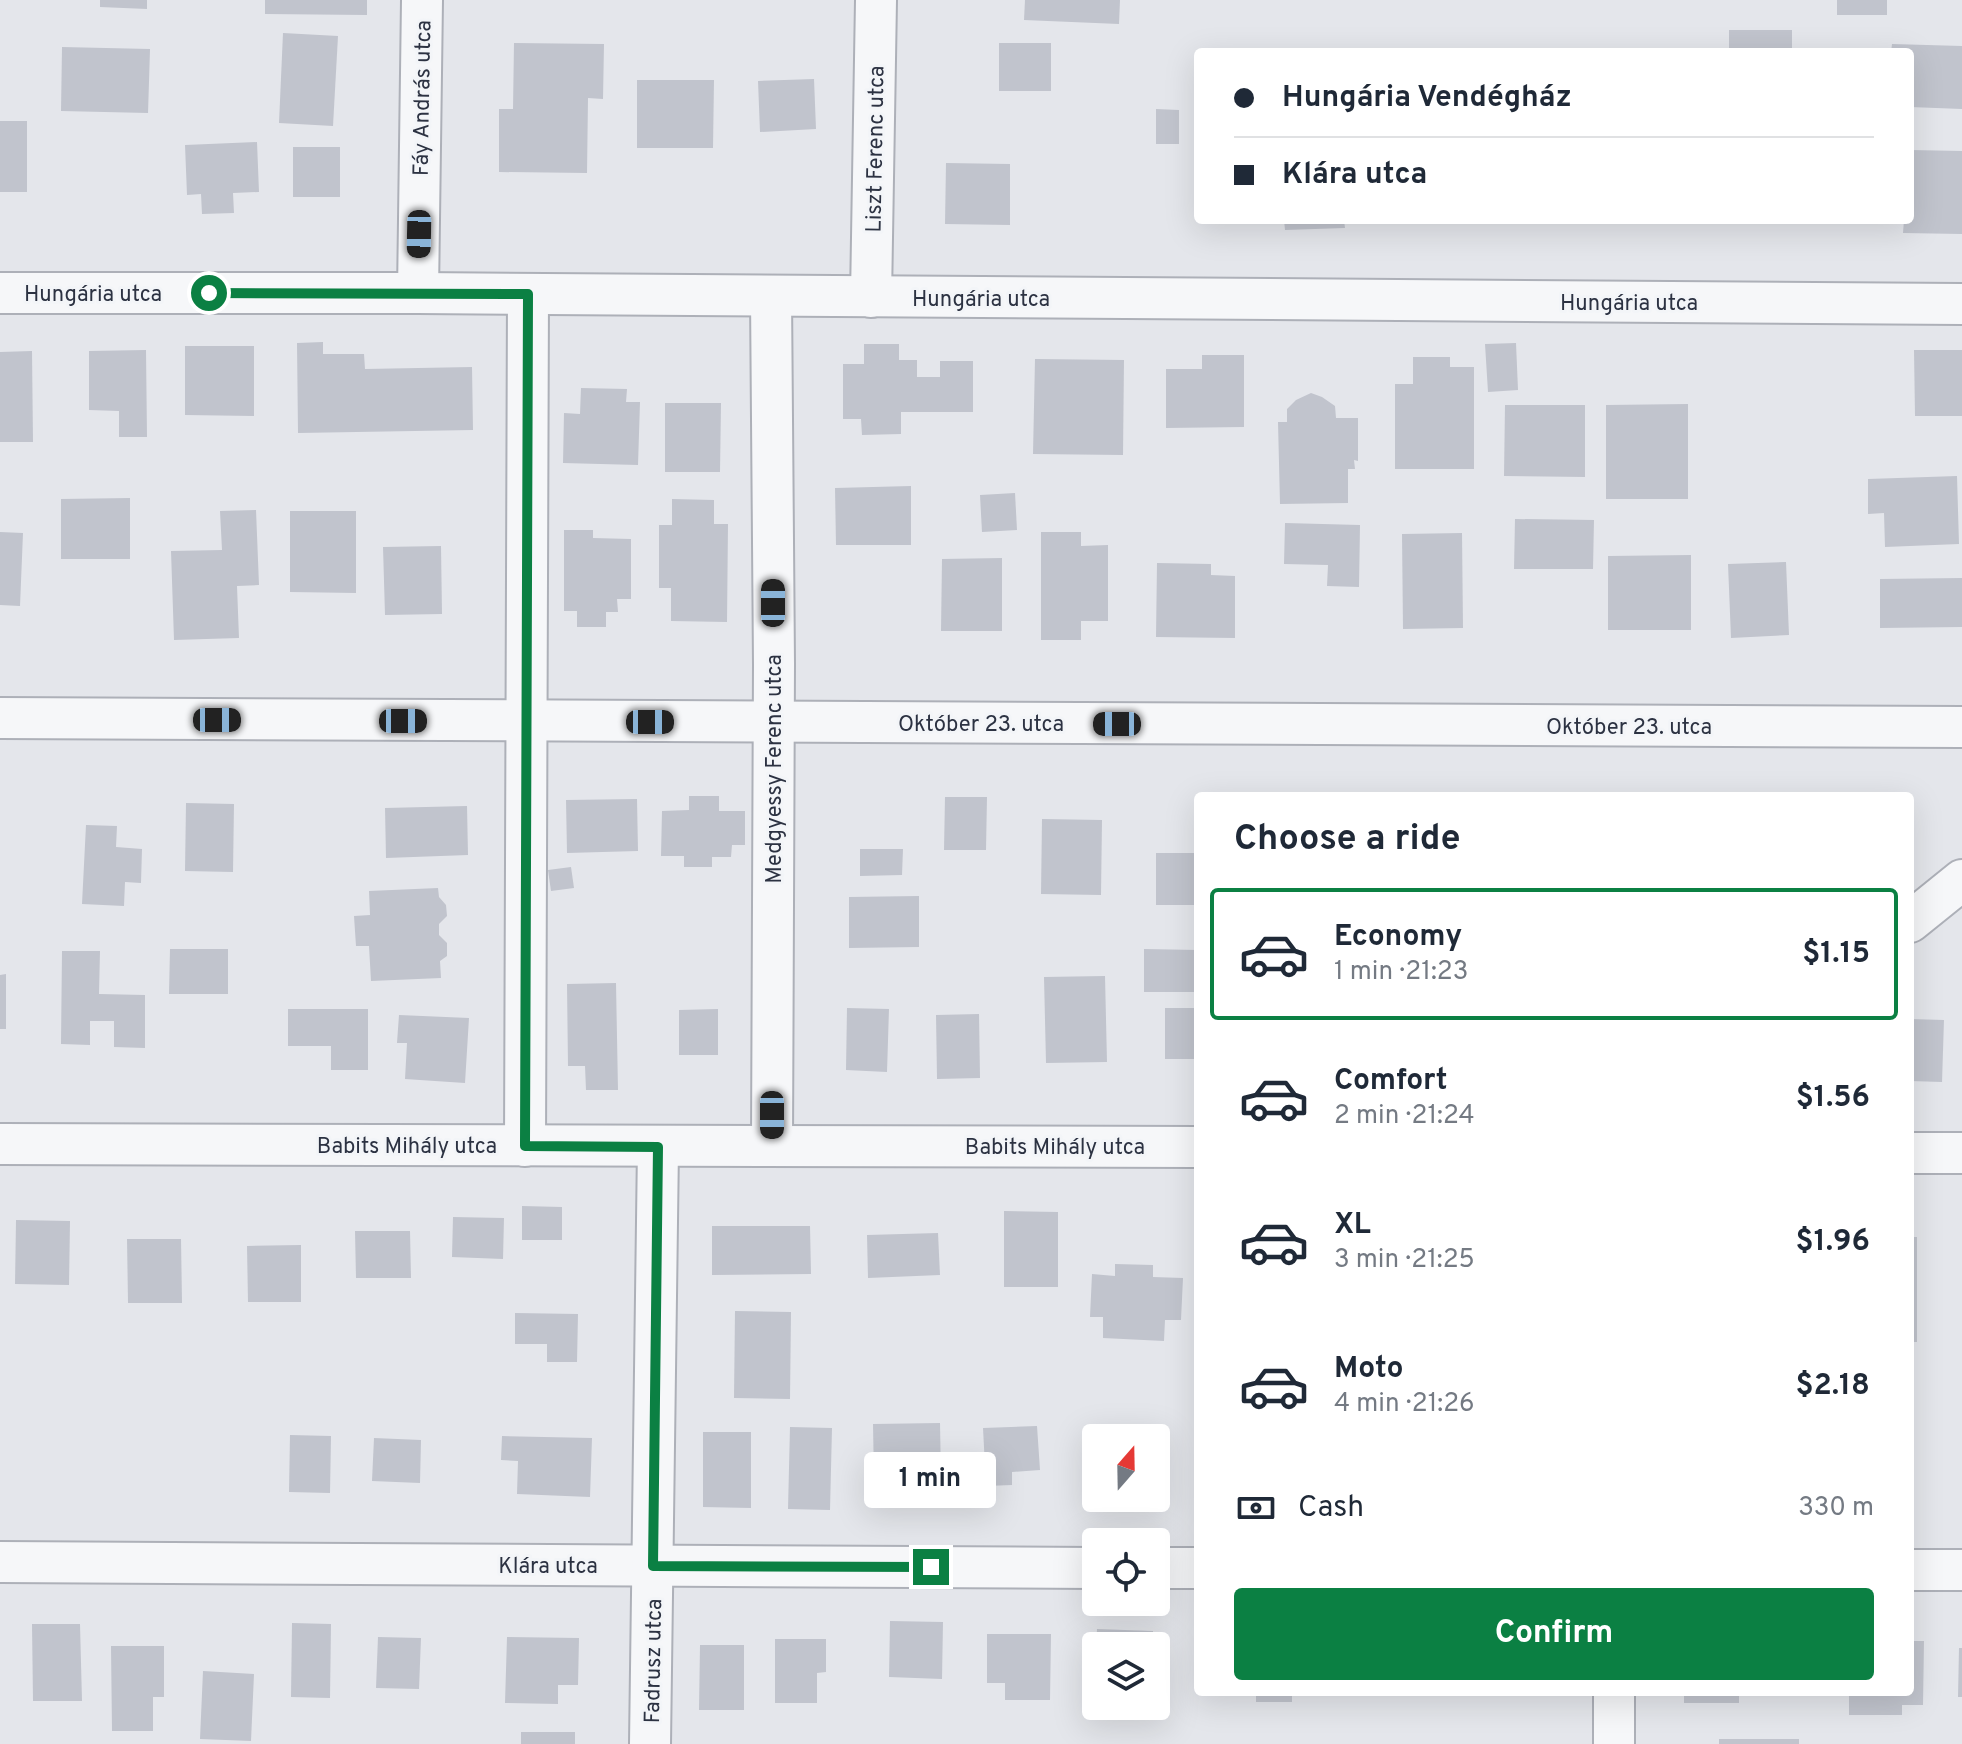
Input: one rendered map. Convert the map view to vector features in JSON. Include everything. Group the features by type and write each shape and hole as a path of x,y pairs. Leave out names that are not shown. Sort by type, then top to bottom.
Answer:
{"street":[{"name":"Fáy András utca","path":"418,293 422,0"},
{"name":"Liszt Ferenc utca","path":"871,297 876,0"},
{"name":"Hungária utca","path":"0,293 1962,304"},
{"path":"525,1146 528,294"},
{"name":"Medgyessy Ferenc utca","path":"771,296 772,1145"},
{"name":"Október 23. utca","path":"0,718 1962,727"},
{"path":"1914,919 1962,880"},
{"name":"Babits Mihály utca","path":"0,1144 1194,1147"},
{"name":"Fadrusz utca","path":"650,1744 658,1147"},
{"path":"1914,1153 1962,1153"},
{"name":"Klára utca","path":"0,1562 1082,1568"},
{"path":"1170,1568 1194,1568"},
{"path":"1914,1570 1962,1570"},
{"path":"1614,1696 1614,1744"}],"building":[{"path":"100,0 147,0 147,9 100,7"},
{"path":"265,0 367,0 367,15 265,14"},
{"path":"1025,0 1120,0 1119,24 1024,20"},
{"path":"1837,0 1887,0 1887,15 1837,15"},
{"path":"1729,30 1792,30 1792,48 1729,48"},
{"path":"283,33 338,36 333,126 279,123"},
{"path":"514,43 604,44 603,99 588,98 587,173 499,172 499,109 513,109"},
{"path":"999,43 1051,43 1051,91 999,91"},
{"path":"1892,44 1962,46 1962,109 1914,107 1914,48 1892,48"},
{"path":"62,47 150,49 148,113 61,111"},
{"path":"814,79 816,129 760,132 758,81"},
{"path":"637,80 714,80 713,148 637,148"},
{"path":"1156,109 1179,110 1179,144 1156,144"},
{"path":"0,121 27,121 27,192 0,192"},
{"path":"257,142 259,192 233,193 234,213 202,214 201,194 187,195 185,145"},
{"path":"293,147 340,147 340,197 293,197"},
{"path":"1914,150 1962,151 1962,234 1903,233 1904,224 1914,224"},
{"path":"946,163 1010,164 1010,225 945,224"},
{"path":"1284,224 1344,224 1345,228 1285,230"},
{"path":"323,342 323,354 364,354 365,369 472,367 473,430 298,433 297,343"},
{"path":"1516,343 1518,390 1488,392 1485,344"},
{"path":"864,344 899,344 899,360 917,360 917,377 940,377 940,361 973,361 973,412 901,412 901,434 862,435 861,419 843,419 843,364 864,364"},
{"path":"185,346 254,346 254,416 185,415"},
{"path":"146,350 147,437 119,437 119,411 89,410 89,351"},
{"path":"1914,350 1962,350 1962,416 1915,416"},
{"path":"32,351 33,442 0,442 0,352"},
{"path":"1202,355 1244,355 1244,427 1166,428 1166,369 1202,369"},
{"path":"1413,357 1450,357 1450,367 1474,367 1474,469 1395,469 1395,384 1413,384"},
{"path":"1035,359 1124,360 1123,455 1033,454"},
{"path":"581,388 627,389 626,402 640,402 638,465 563,463 564,413 580,414"},
{"path":"1311,393 1335,406 1336,418 1358,418 1358,461 1354,460 1355,469 1348,469 1348,503 1280,504 1278,422 1287,422 1287,409 1296,400"},
{"path":"665,403 721,403 720,472 665,472"},
{"path":"1688,404 1688,499 1606,499 1606,405"},
{"path":"1505,405 1585,405 1585,477 1504,476"},
{"path":"1957,476 1959,544 1885,547 1884,513 1868,514 1868,479"},
{"path":"911,486 911,545 836,545 835,488"},
{"path":"1015,493 1017,530 982,532 980,495"},
{"path":"130,498 130,559 61,559 61,499"},
{"path":"672,499 714,500 714,524 728,524 727,622 671,621 671,588 659,588 659,525 672,525"},
{"path":"256,510 259,585 237,586 239,638 174,640 171,551 222,550 220,511"},
{"path":"290,511 356,511 356,593 290,592"},
{"path":"1515,519 1594,520 1593,569 1514,569"},
{"path":"1285,523 1360,525 1359,587 1327,586 1328,565 1284,564"},
{"path":"564,530 593,530 593,538 631,539 631,599 617,599 618,612 606,612 606,627 577,627 577,611 564,611"},
{"path":"0,532 23,533 20,606 0,605"},
{"path":"1041,532 1081,532 1081,546 1108,545 1108,621 1081,621 1081,640 1041,640"},
{"path":"1462,533 1463,628 1403,629 1402,534"},
{"path":"441,546 442,614 385,615 383,547"},
{"path":"1691,555 1691,630 1608,630 1608,556"},
{"path":"1002,558 1002,631 941,631 942,559"},
{"path":"1786,562 1789,635 1731,638 1728,564"},
{"path":"1157,563 1211,564 1211,575 1235,576 1235,638 1156,637"},
{"path":"1962,578 1962,627 1880,628 1880,579"},
{"path":"689,796 719,796 719,811 745,811 745,845 732,845 731,857 712,857 712,867 684,867 684,856 661,856 662,811 689,810"},
{"path":"945,797 987,797 986,850 944,850"},
{"path":"637,799 638,851 567,853 566,800"},
{"path":"186,803 234,804 233,872 185,871"},
{"path":"467,806 468,855 386,858 385,808"},
{"path":"1042,819 1102,820 1101,895 1041,894"},
{"path":"86,825 117,826 116,847 142,849 141,883 125,882 124,906 82,904"},
{"path":"860,849 903,849 902,875 860,876"},
{"path":"1156,853 1194,853 1194,905 1156,905"},
{"path":"571,867 574,888 551,891 548,870"},
{"path":"438,888 439,897 446,905 447,916 439,924 439,935 447,943 447,956 440,961 441,978 371,981 369,946 356,946 354,916 370,915 369,891"},
{"path":"919,896 919,947 849,948 849,897"},
{"path":"170,949 228,949 228,994 169,994"},
{"path":"1144,949 1194,950 1194,992 1144,992"},
{"path":"62,951 100,951 99,994 145,995 145,1048 114,1047 114,1021 90,1021 90,1045 61,1044"},
{"path":"6,974 6,1029 0,1029 0,975"},
{"path":"1105,976 1107,1062 1046,1063 1044,977"},
{"path":"616,983 618,1090 586,1090 585,1066 568,1066 567,984"},
{"path":"847,1008 889,1009 887,1072 846,1070"},
{"path":"1165,1008 1194,1008 1194,1059 1165,1059"},
{"path":"288,1009 368,1009 368,1070 331,1070 331,1046 288,1046"},
{"path":"718,1009 718,1055 679,1055 679,1010"},
{"path":"979,1014 980,1078 937,1079 936,1015"},
{"path":"399,1015 469,1018 465,1083 405,1079 407,1043 397,1043"},
{"path":"1914,1019 1944,1020 1942,1082 1914,1081"},
{"path":"522,1206 562,1207 562,1240 522,1240"},
{"path":"1004,1211 1058,1212 1058,1287 1004,1287"},
{"path":"453,1217 504,1218 503,1259 452,1257"},
{"path":"16,1220 70,1221 69,1285 15,1284"},
{"path":"712,1226 810,1226 811,1274 712,1275"},
{"path":"355,1231 410,1231 411,1278 356,1278"},
{"path":"938,1233 940,1275 868,1278 867,1235"},
{"path":"1914,1237 1917,1237 1917,1342 1914,1342"},
{"path":"127,1239 181,1239 182,1303 128,1303"},
{"path":"301,1245 301,1302 248,1302 247,1246"},
{"path":"1115,1264 1153,1265 1153,1277 1183,1278 1181,1320 1165,1320 1164,1341 1103,1338 1103,1317 1090,1317 1092,1274 1115,1276"},
{"path":"735,1311 791,1312 790,1399 734,1398"},
{"path":"515,1313 578,1314 577,1362 547,1362 547,1344 515,1344"},
{"path":"940,1423 941,1478 874,1479 873,1424"},
{"path":"1037,1426 1040,1470 1012,1472 1012,1485 986,1486 983,1428"},
{"path":"790,1427 832,1428 830,1510 788,1509"},
{"path":"703,1432 751,1432 751,1508 703,1507"},
{"path":"290,1435 331,1436 330,1493 289,1492"},
{"path":"502,1436 592,1438 590,1497 517,1494 518,1461 501,1460"},
{"path":"374,1438 421,1440 420,1483 372,1481"},
{"path":"890,1621 943,1622 942,1679 889,1677"},
{"path":"292,1623 331,1624 330,1698 291,1697"},
{"path":"32,1624 80,1624 82,1701 33,1701"},
{"path":"1097,1629 1153,1631 1153,1632 1097,1632"},
{"path":"987,1634 1051,1634 1050,1700 1005,1700 1005,1683 987,1683"},
{"path":"378,1637 421,1638 419,1689 376,1688"},
{"path":"507,1637 579,1638 578,1685 558,1685 558,1704 505,1703"},
{"path":"775,1639 826,1639 826,1672 817,1673 817,1703 775,1703"},
{"path":"1914,1641 1924,1641 1923,1705 1902,1705 1902,1715 1849,1715 1849,1696 1914,1696"},
{"path":"700,1645 744,1645 744,1710 699,1710"},
{"path":"111,1646 164,1646 164,1697 153,1697 153,1731 112,1731"},
{"path":"1959,1648 1962,1648 1962,1697 1958,1697"},
{"path":"203,1671 254,1674 251,1741 200,1739"},
{"path":"1256,1696 1292,1696 1292,1702 1256,1702"},
{"path":"1684,1696 1739,1696 1739,1703 1684,1703"},
{"path":"521,1732 575,1732 575,1744 521,1744"},
{"path":"1719,1739 1799,1739 1799,1744 1719,1744"}],"route":[{"path":"209,293 528,294 525,1146 658,1147 653,1566 931,1567"}]}
